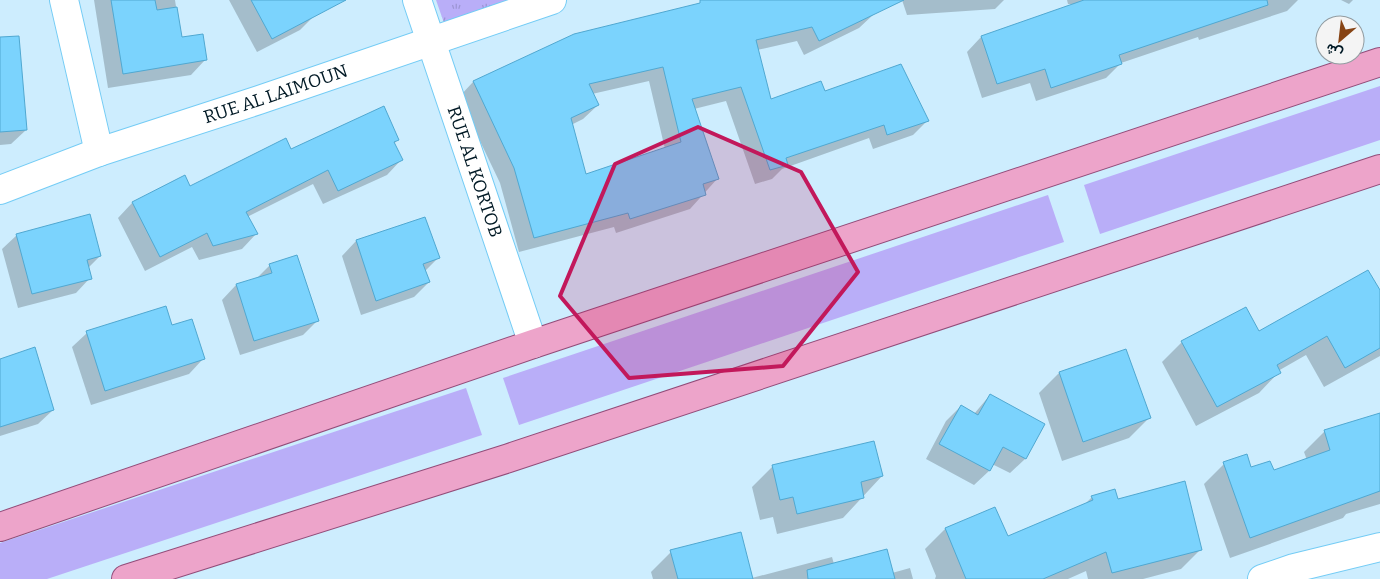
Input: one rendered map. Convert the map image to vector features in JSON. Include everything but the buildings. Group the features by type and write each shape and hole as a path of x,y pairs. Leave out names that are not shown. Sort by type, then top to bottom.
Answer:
{"main road":[{"path":"0,527 533,344 1380,62"},
{"path":"126,579 509,458 1380,169"}],"street":[{"path":"64,0 99,152"},
{"name":"RUE AL KORTOB","path":"417,0 533,344"},
{"name":"RUE AL LAIMOUN","path":"0,190 99,152 259,100 552,0"},
{"path":"1262,579 1294,568 1380,547"}],"highlighted area":[{"path":"698,127 801,172 858,272 783,366 629,378 560,296 615,164"}],"green space":[{"path":"436,0 549,0 444,23"},
{"path":"1380,86 1380,140 1100,234 1084,185"},
{"path":"1048,195 1064,242 519,425 503,378"},
{"path":"466,388 482,435 47,579 0,579 0,543"}]}
